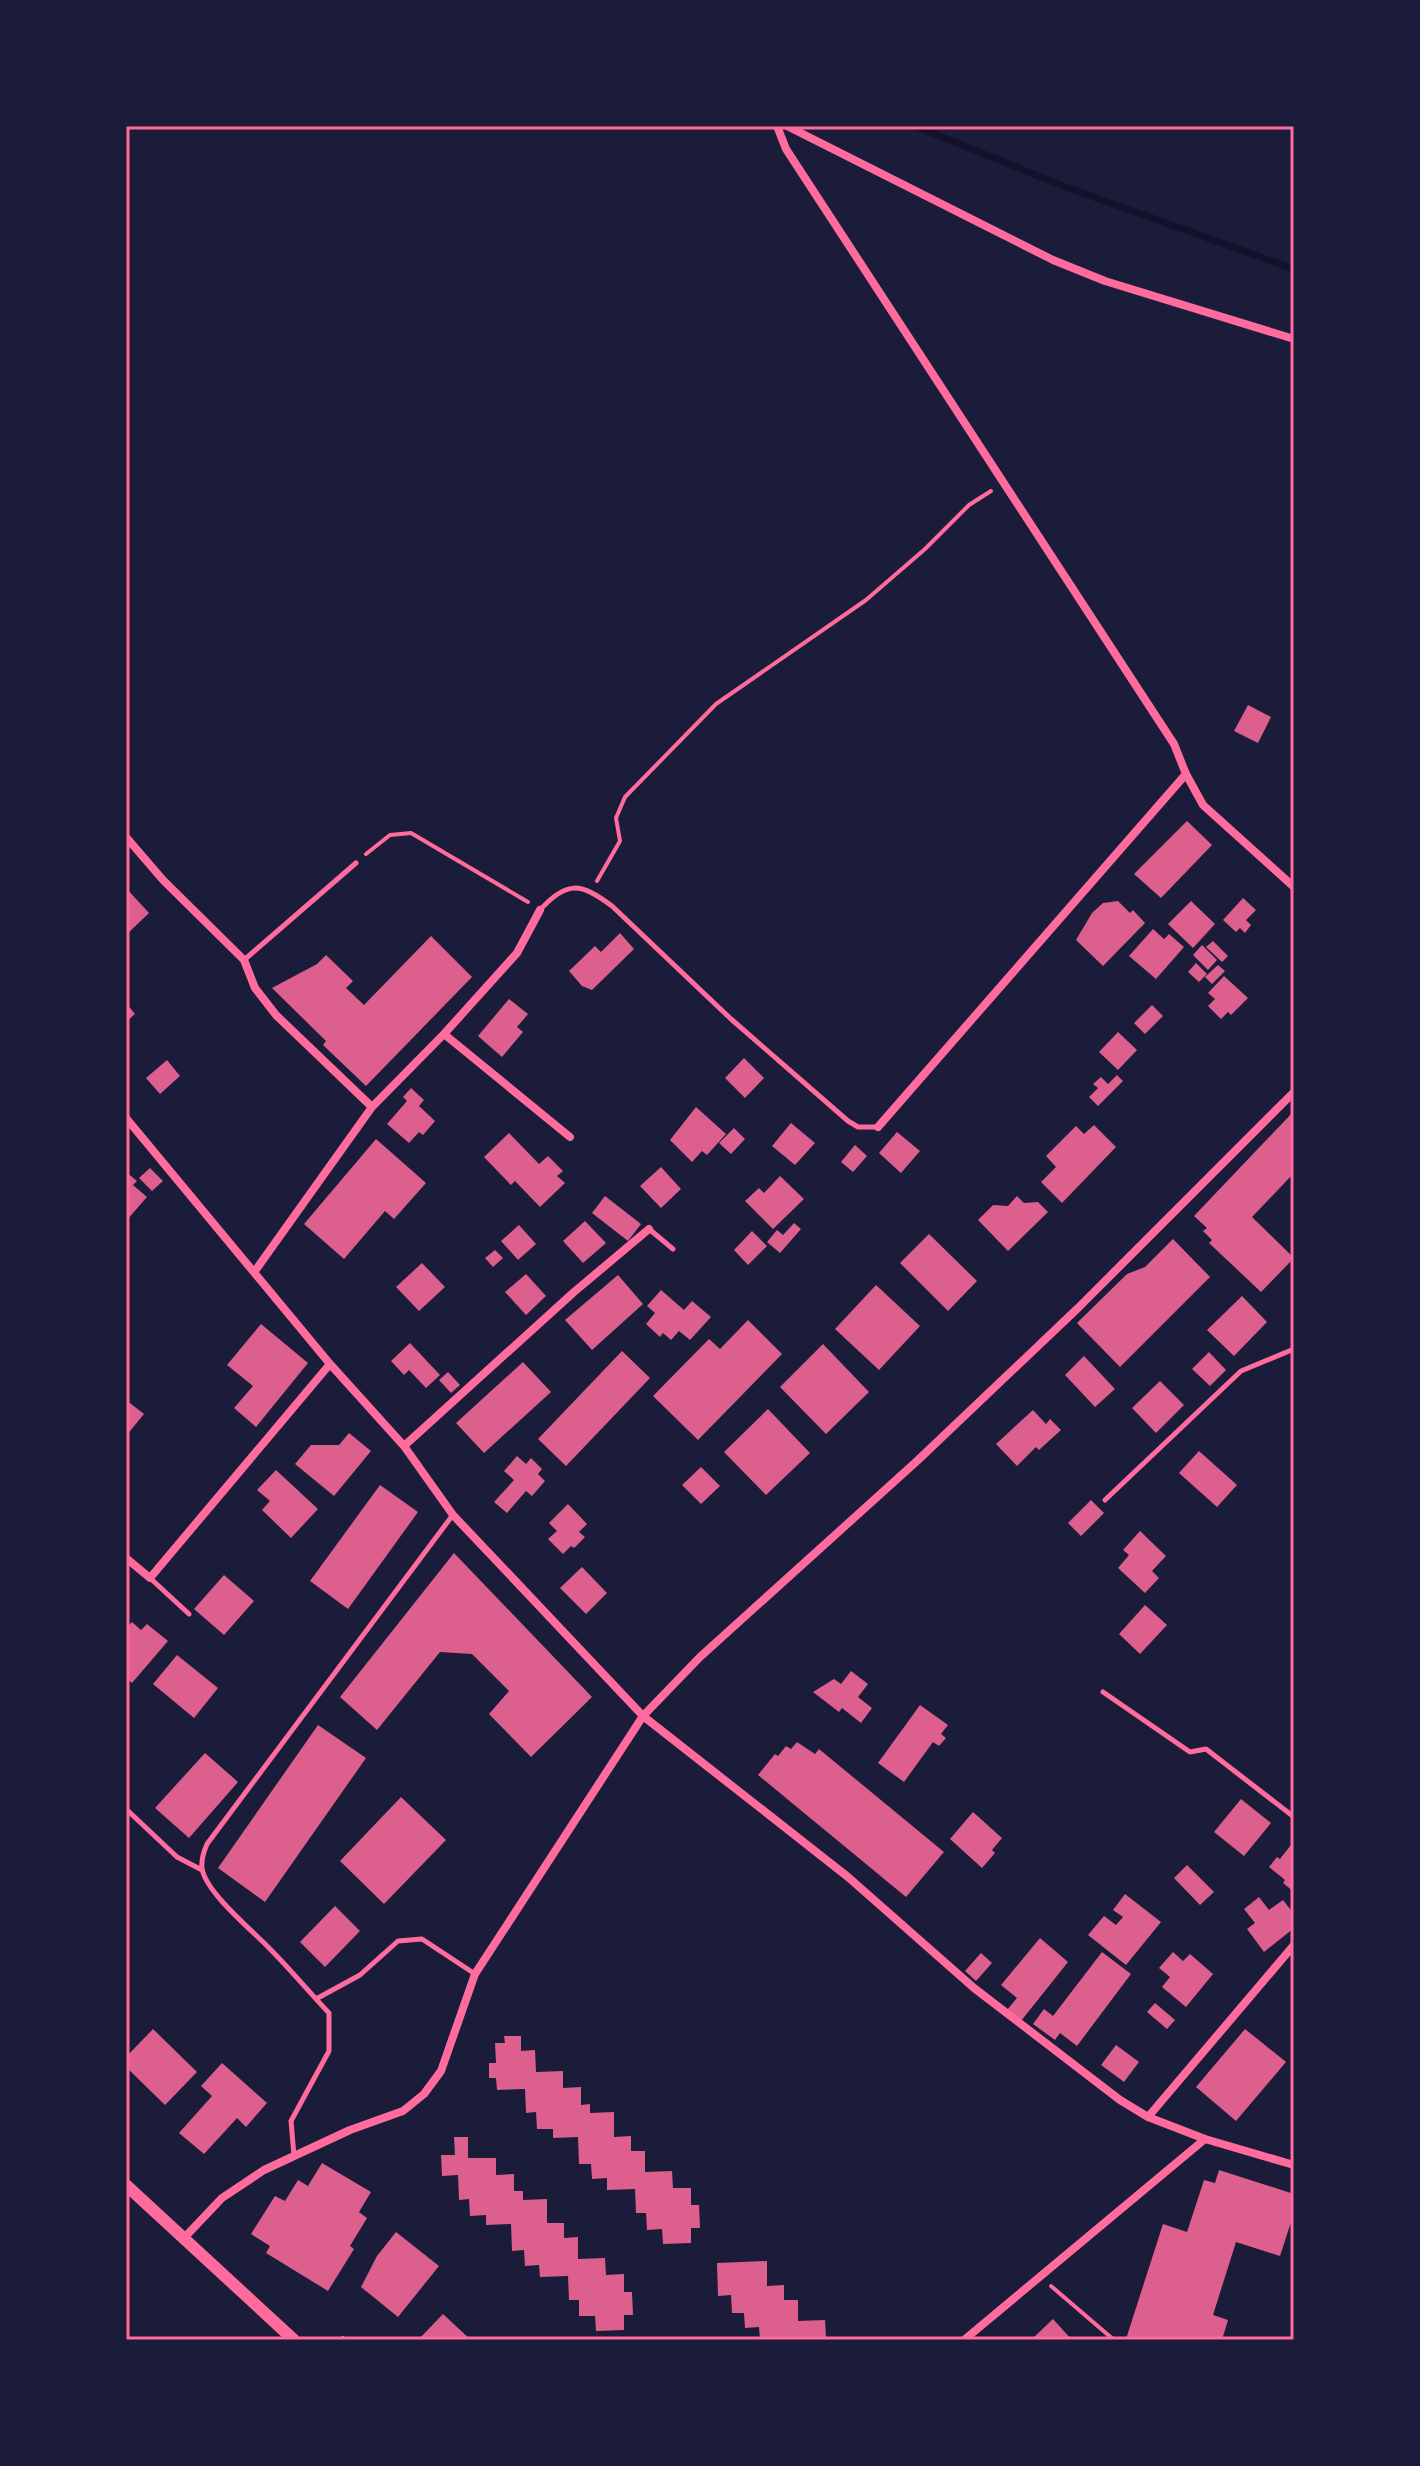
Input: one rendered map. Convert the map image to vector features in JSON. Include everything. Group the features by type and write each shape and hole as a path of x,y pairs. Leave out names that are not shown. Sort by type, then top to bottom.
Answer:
{"main road":[{"path":"129,2192 184,2238 294,2340"}],"street":[{"path":"777,126 786,149 1003,484 1089,609 1174,744 1203,805 1294,887"},
{"path":"787,126 1053,260 1105,281 1294,339"},
{"path":"878,1127 1186,774"},
{"path":"126,837 163,880 244,960 255,988 276,1015 372,1107"},
{"path":"255,1271 372,1107 517,953 540,910"},
{"path":"444,1034 570,1137"},
{"path":"184,2238 222,2198 264,2170 350,2130 403,2111 424,2094 441,2071 475,1974 643,1716 742,1618 917,1461 1067,1319 1294,1092"},
{"path":"126,1118 330,1364 404,1446 453,1515 643,1716 848,1877 974,1988 1120,2100 1148,2117 1205,2139 1294,2165"},
{"path":"404,1446 574,1292 649,1229"},
{"path":"126,1558 150,1578 330,1364"},
{"path":"1148,2117 1294,1945"},
{"path":"964,2340 1205,2139"}],"lane":[{"path":"244,960 356,863"},
{"path":"540,910 562,889 592,891 848,1121 858,1127 878,1127"},
{"path":"649,1229 673,1249"},
{"path":"1105,1500 1241,1371 1294,1349"},
{"path":"202,1870 207,1844 453,1515"},
{"path":"150,1578 189,1614"},
{"path":"1103,1692 1190,1752 1206,1749 1294,1817"},
{"path":"126,1809 177,1857 202,1870 240,1922 269,1947 329,2013 329,2051 291,2121 294,2156"},
{"path":"316,1999 360,1975 398,1941 422,1939 475,1974"}],"path":[{"path":"592,891 620,841 616,818 625,797 716,704 866,600 925,549 969,505 1003,484"},
{"path":"356,863 390,835 411,833 540,910"},
{"path":"1040,2276 1114,2340"}],"building":[{"path":"1248,705 1271,717 1258,743 1234,731"},
{"path":"1187,821 1212,845 1161,898 1134,874"},
{"path":"126,888 149,913 126,935"},
{"path":"1243,898 1256,910 1246,920 1251,925 1245,933 1240,928 1236,932 1223,920"},
{"path":"1118,901 1130,913 1133,910 1145,923 1103,966 1076,940 1092,913 1103,903"},
{"path":"1191,901 1215,924 1193,948 1168,924"},
{"path":"1153,929 1164,939 1169,934 1184,947 1156,979 1129,956"},
{"path":"620,933 634,949 592,990 582,986 569,971 595,946 601,952"},
{"path":"431,936 472,977 366,1086 323,1045 326,1041 272,988 317,964 326,955 353,981 346,988 364,1005"},
{"path":"1213,941 1228,956 1222,962 1206,947"},
{"path":"1202,945 1217,960 1208,970 1193,955"},
{"path":"1196,963 1207,974 1199,982 1188,972"},
{"path":"1218,965 1225,971 1212,984 1205,977"},
{"path":"1224,976 1248,998 1231,1015 1228,1012 1221,1019 1208,1006 1215,999 1208,993"},
{"path":"509,999 528,1014 517,1027 523,1032 502,1057 478,1036"},
{"path":"126,1003 135,1014 126,1022"},
{"path":"1152,1005 1163,1016 1145,1034 1134,1023"},
{"path":"1118,1032 1137,1050 1118,1070 1099,1052"},
{"path":"744,1058 764,1078 745,1098 725,1078"},
{"path":"167,1060 180,1076 160,1094 146,1078"},
{"path":"1117,1075 1123,1081 1098,1106 1089,1097 1098,1088 1093,1084 1101,1077 1108,1084"},
{"path":"411,1088 424,1100 419,1106 435,1121 423,1135 419,1132 409,1143 387,1124 407,1101 403,1097"},
{"path":"696,1107 726,1134 707,1155 702,1151 692,1162 670,1140"},
{"path":"1294,1111 1294,1173 1252,1217 1294,1258 1261,1292 1209,1243 1212,1240 1203,1231 1207,1228 1194,1216"},
{"path":"791,1123 815,1143 795,1165 772,1146"},
{"path":"1094,1125 1116,1147 1062,1203 1041,1182 1056,1167 1046,1156 1076,1126 1084,1134"},
{"path":"734,1128 745,1139 731,1154 719,1143"},
{"path":"897,1132 920,1151 901,1173 879,1153"},
{"path":"509,1133 539,1164 548,1156 563,1171 557,1176 565,1183 540,1207 515,1181 511,1185 484,1157"},
{"path":"376,1139 426,1183 394,1219 385,1211 344,1259 304,1224"},
{"path":"855,1145 867,1156 853,1172 841,1162"},
{"path":"661,1167 681,1189 661,1208 640,1186"},
{"path":"150,1168 163,1181 152,1191 139,1178"},
{"path":"126,1172 137,1181 133,1185 147,1197 126,1221"},
{"path":"780,1176 804,1199 773,1229 745,1201 759,1188 764,1193"},
{"path":"605,1196 641,1224 628,1241 592,1213"},
{"path":"1017,1196 1024,1203 1038,1202 1048,1212 1008,1251 978,1220 993,1205 1008,1206"},
{"path":"585,1221 606,1243 583,1263 563,1241"},
{"path":"794,1223 801,1229 780,1253 767,1242 777,1230 783,1235"},
{"path":"519,1225 536,1244 518,1260 501,1241"},
{"path":"752,1231 767,1246 748,1265 734,1250"},
{"path":"929,1234 977,1281 948,1311 900,1263"},
{"path":"1173,1239 1210,1277 1120,1367 1077,1323 1127,1274 1145,1267"},
{"path":"495,1250 503,1258 493,1267 485,1258"},
{"path":"422,1263 445,1287 419,1311 396,1287"},
{"path":"526,1274 546,1296 526,1315 505,1292"},
{"path":"618,1275 643,1304 592,1350 565,1320"},
{"path":"876,1285 920,1326 879,1370 835,1329"},
{"path":"661,1290 684,1310 692,1301 711,1317 690,1340 679,1331 671,1340 663,1333 660,1337 646,1324 655,1313 647,1306"},
{"path":"1242,1296 1267,1322 1234,1356 1207,1330"},
{"path":"748,1320 782,1354 698,1440 653,1396 709,1339 720,1349"},
{"path":"261,1324 308,1363 256,1427 234,1408 253,1386 227,1365"},
{"path":"410,1343 440,1375 426,1388 409,1370 404,1375 391,1361"},
{"path":"823,1344 869,1392 826,1434 780,1387"},
{"path":"622,1351 650,1378 566,1466 538,1439"},
{"path":"1209,1352 1226,1370 1210,1386 1192,1369"},
{"path":"1084,1356 1115,1389 1095,1407 1065,1375"},
{"path":"523,1362 551,1392 484,1453 456,1423"},
{"path":"448,1372 460,1385 451,1393 439,1380"},
{"path":"1160,1381 1184,1405 1156,1433 1132,1408"},
{"path":"126,1400 144,1414 126,1436"},
{"path":"768,1409 810,1453 766,1495 724,1452"},
{"path":"1033,1410 1046,1424 1050,1419 1061,1430 1039,1450 1036,1447 1017,1466 996,1444"},
{"path":"349,1433 371,1451 334,1496 295,1464 311,1445 339,1445"},
{"path":"1199,1451 1237,1485 1217,1507 1179,1473"},
{"path":"517,1456 526,1464 531,1458 542,1469 538,1474 545,1481 532,1496 526,1491 507,1513 494,1502 514,1480 504,1471"},
{"path":"701,1467 720,1486 701,1504 682,1485"},
{"path":"276,1470 318,1509 291,1538 262,1510 270,1501 257,1490"},
{"path":"380,1485 418,1512 348,1609 310,1581"},
{"path":"1091,1500 1104,1513 1081,1536 1068,1523"},
{"path":"568,1504 587,1524 579,1532 585,1537 563,1554 548,1539 557,1531 549,1523"},
{"path":"1140,1531 1166,1556 1152,1571 1159,1578 1145,1593 1118,1568 1129,1555 1123,1550"},
{"path":"454,1553 592,1697 531,1757 489,1714 509,1691 472,1654 440,1652 377,1730 340,1697"},
{"path":"582,1567 607,1593 586,1614 560,1588"},
{"path":"224,1575 254,1601 224,1635 194,1609"},
{"path":"1145,1605 1167,1625 1140,1654 1119,1634"},
{"path":"132,1622 141,1630 147,1624 168,1641 132,1683 126,1678 126,1628"},
{"path":"177,1655 218,1688 194,1718 153,1684"},
{"path":"851,1671 868,1684 858,1697 872,1708 861,1723 842,1708 839,1712 813,1692 834,1679 841,1684"},
{"path":"920,1705 948,1725 941,1734 946,1738 939,1746 933,1742 904,1782 878,1763"},
{"path":"318,1725 366,1758 265,1902 218,1868"},
{"path":"797,1742 815,1754 819,1749 944,1852 906,1897 758,1775 775,1754 778,1756 786,1746 791,1749"},
{"path":"205,1753 238,1782 189,1838 155,1808"},
{"path":"401,1797 446,1840 384,1904 340,1861"},
{"path":"1241,1799 1271,1823 1244,1856 1214,1832"},
{"path":"973,1812 1002,1838 992,1850 995,1853 982,1868 950,1839"},
{"path":"1294,1841 1294,1892 1269,1867"},
{"path":"1187,1865 1214,1892 1200,1905 1174,1878"},
{"path":"1125,1894 1161,1922 1126,1965 1088,1935 1104,1916 1116,1925 1123,1917 1113,1910"},
{"path":"1259,1897 1269,1910 1283,1900 1294,1914 1294,1928 1264,1952 1247,1929 1255,1923 1244,1909"},
{"path":"335,1906 360,1931 325,1967 300,1942"},
{"path":"1040,1938 1068,1962 1021,2021 1007,2010 1017,1998 1001,1985"},
{"path":"1102,1952 1131,1974 1077,2046 1060,2033 1055,2040 1033,2024 1044,2009 1053,2016"},
{"path":"1173,1952 1183,1961 1190,1954 1213,1974 1186,2007 1162,1987 1170,1977 1159,1968"},
{"path":"981,1953 992,1963 976,1981 965,1971"},
{"path":"1155,2003 1175,2020 1167,2029 1147,2012"},
{"path":"153,2029 197,2072 165,2105 126,2067 126,2057"},
{"path":"1245,2029 1286,2062 1236,2121 1196,2087"},
{"path":"504,2036 521,2036 521,2051 535,2050 536,2072 563,2071 563,2088 581,2087 581,2105 590,2104 590,2113 614,2112 614,2137 631,2136 631,2151 645,2151 645,2172 672,2171 673,2188 691,2188 691,2205 699,2205 700,2228 691,2228 691,2243 663,2244 662,2229 647,2230 646,2213 636,2213 635,2189 607,2190 607,2178 592,2179 591,2164 579,2164 578,2137 553,2138 553,2129 537,2129 536,2112 526,2113 525,2089 497,2090 496,2078 489,2078 489,2063 496,2063 495,2043 505,2043"},
{"path":"1116,2045 1139,2062 1124,2082 1101,2065"},
{"path":"222,2063 267,2103 246,2127 237,2118 204,2154 179,2133 212,2096 201,2086"},
{"path":"454,2137 468,2137 468,2158 496,2158 496,2175 514,2174 514,2191 523,2191 523,2200 547,2199 547,2223 564,2223 564,2238 578,2237 578,2259 605,2258 606,2275 624,2274 624,2292 632,2292 633,2315 624,2315 624,2330 596,2331 595,2316 579,2316 579,2300 569,2300 568,2276 540,2277 539,2265 525,2266 524,2250 512,2251 511,2224 486,2225 486,2215 470,2216 469,2199 459,2200 458,2175 442,2176 441,2155 455,2155"},
{"path":"322,2163 371,2192 359,2212 367,2218 350,2246 354,2249 328,2291 266,2253 270,2246 251,2234 275,2196 285,2201 298,2180 308,2186"},
{"path":"1219,2170 1294,2194 1294,2213 1280,2256 1236,2242 1213,2315 1228,2320 1222,2340 1126,2339 1163,2224 1187,2232 1204,2180 1215,2183"},
{"path":"396,2232 439,2266 398,2317 361,2287 377,2256"},
{"path":"767,2261 767,2286 784,2285 784,2300 798,2300 798,2321 825,2320 826,2337 844,2337 844,2340 760,2339 759,2327 745,2328 744,2313 732,2313 731,2295 718,2296 717,2263"},
{"path":"443,2314 471,2340 418,2340"},
{"path":"1053,2319 1072,2340 1031,2340"}],"waterway":[{"path":"915,126 1063,186 1294,269"}]}
